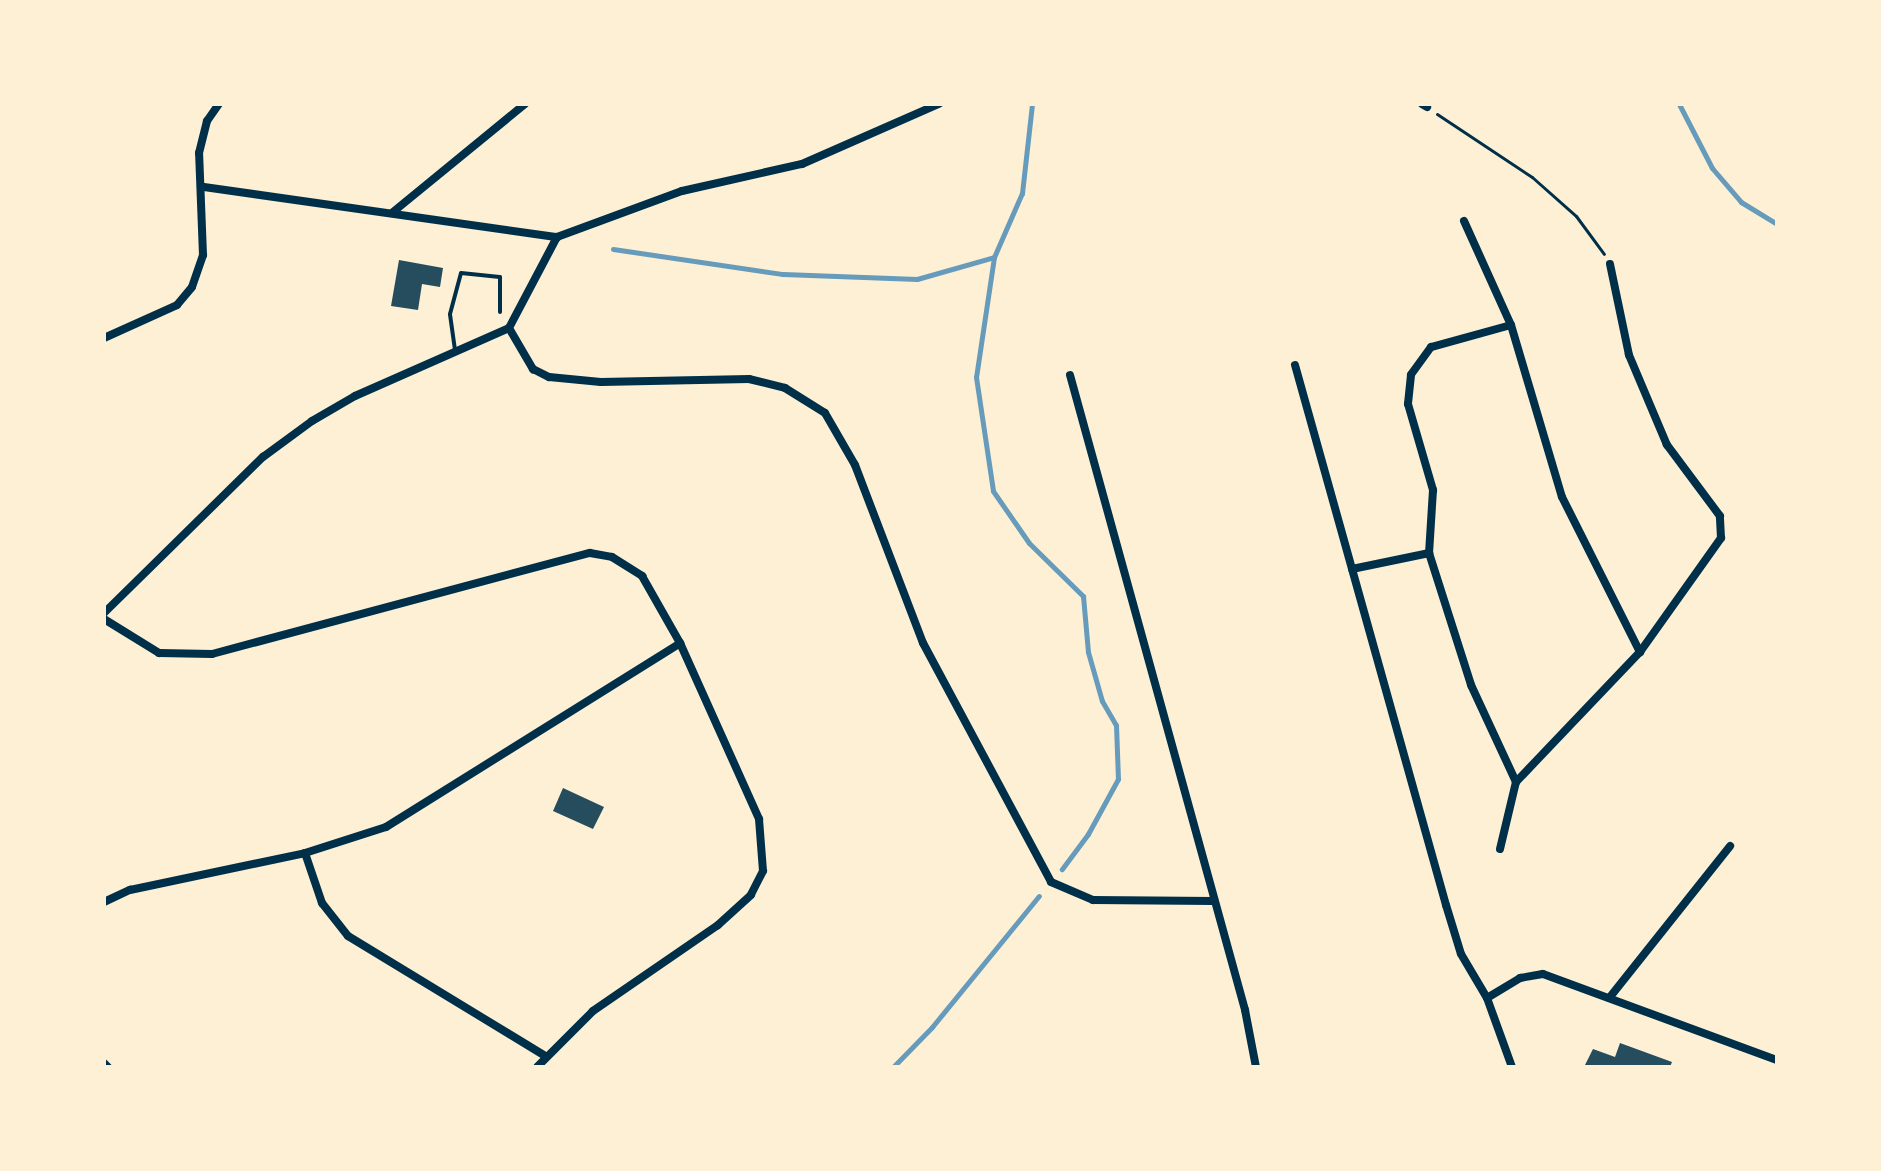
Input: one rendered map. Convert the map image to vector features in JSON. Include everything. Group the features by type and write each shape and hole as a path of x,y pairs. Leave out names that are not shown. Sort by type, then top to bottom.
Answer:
{"street":[{"path":"104,338 177,305 192,287 203,255 204,187 199,153 207,121 219,104"},
{"path":"393,212 525,104"},
{"path":"204,187 557,237 682,191 802,164 939,104"},
{"path":"1464,221 1511,325 1562,497 1640,652"},
{"path":"537,1067 544,1055 593,1011 718,925 751,895 763,871 759,819 665,611 633,567 590,553 212,654 159,653 104,616 284,441 355,396 509,328 557,237"},
{"path":"1500,849 1516,782 1640,652 1714,554 1723,526 1656,421 1629,355 1610,264"},
{"path":"1511,325 1431,347 1411,375 1408,404 1433,490 1429,553 1471,685 1516,782"},
{"path":"509,328 533,369 549,377 601,382 749,379 785,388 825,413 855,465 918,634 1051,882 1093,900 1213,901"},
{"path":"1295,365 1453,930 1471,974 1487,998 1512,1067"},
{"path":"1070,375 1256,1067"},
{"path":"1352,569 1429,553"},
{"path":"104,902 130,890 305,853 386,827 449,792 680,643"},
{"path":"1610,997 1730,846"},
{"path":"305,853 322,903 348,936 544,1055"},
{"path":"1487,998 1531,974 1610,997 1777,1060"}],"lane":[{"path":"455,350 450,314 461,273 500,277 500,312"}],"path":[{"path":"1425,106 1560,200 1597,241 1610,264"}],"building":[{"path":"399,260 443,268 440,287 422,284 418,310 391,306"},
{"path":"563,788 604,807 593,829 553,811"},
{"path":"1620,1043 1672,1062 1670,1067 1584,1067 1593,1049 1615,1057"}],"waterway":[{"path":"1032,104 1022,193 994,257 976,377 993,491 1029,543 1083,596 1088,652 1102,701 1116,725 1118,779 1088,834 1062,869"},
{"path":"1679,104 1712,168 1741,202 1777,224"},
{"path":"613,249 783,274 917,279 994,257"},
{"path":"893,1067 932,1027 1039,896"}]}
